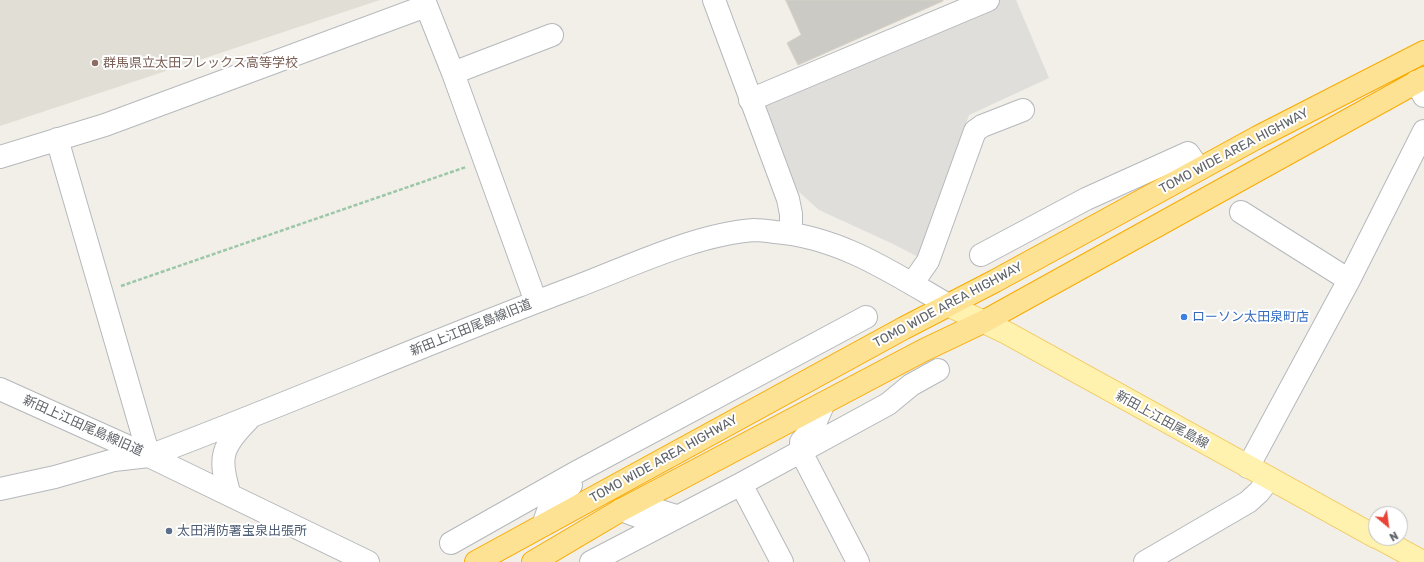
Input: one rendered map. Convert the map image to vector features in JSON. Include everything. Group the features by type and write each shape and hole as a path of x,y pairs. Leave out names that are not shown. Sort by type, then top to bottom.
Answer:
{"highway":[{"name":"TOMO WIDE AREA HIGHWAY","path":"476,562 1200,169 1424,52"},
{"name":"TOMO WIDE AREA HIGHWAY","path":"533,562 621,510 823,405 924,350 985,321 1421,85"}],"main road":[{"name":"新田上江田尾島線","path":"948,305 985,321 1269,479 1368,532"},
{"path":"1397,546 1422,557"}],"street":[{"path":"714,0 788,199 791,214 791,233"},
{"path":"750,100 988,0"},
{"path":"0,157 105,126 425,3 453,73 536,302"},
{"path":"453,73 552,35"},
{"path":"912,284 928,261 975,130 1023,110"},
{"path":"1248,467 1349,280 1424,131"},
{"path":"57,139 103,292 149,456"},
{"path":"981,255 1086,199 1188,153 1200,169"},
{"path":"1086,199 1098,224"},
{"path":"1241,212 1349,280"},
{"name":"新田上江田尾島線旧道","path":"0,389 149,456 273,408 536,302 703,239 754,230 791,233 835,244 861,255 948,305"},
{"path":"451,543 575,473 866,317"},
{"path":"591,562 741,484 888,404 911,385 938,370"},
{"path":"695,408 708,412 730,405 760,407"},
{"path":"823,405 813,428 801,442 801,452 858,562"},
{"path":"230,495 225,479 224,468 226,445 248,419 273,408"},
{"path":"0,489 55,477 114,460 149,456 368,562"},
{"path":"543,525 552,500 570,486 575,473"},
{"path":"1145,562 1248,502 1260,492 1269,479"},
{"path":"741,484 782,562"},
{"path":"621,510 640,517 660,511 677,517"}],"path":[{"path":"103,292 485,160"}],"shaded area":[{"name":"群馬県立太田フレックス高等学校","path":"0,0 380,0 0,126"},
{"path":"1001,0 1016,0 1049,78 969,115 920,258 819,210 798,191 764,101"}],"building":[{"path":"786,0 943,1 798,65 787,43 801,35"}],"place":[{"name":"群馬県立太田フレックス高等学校","path":"95,63"},
{"name":"ローソン太田泉町店","path":"1184,317"},
{"name":"太田消防署宝泉出張所","path":"169,531"}]}
